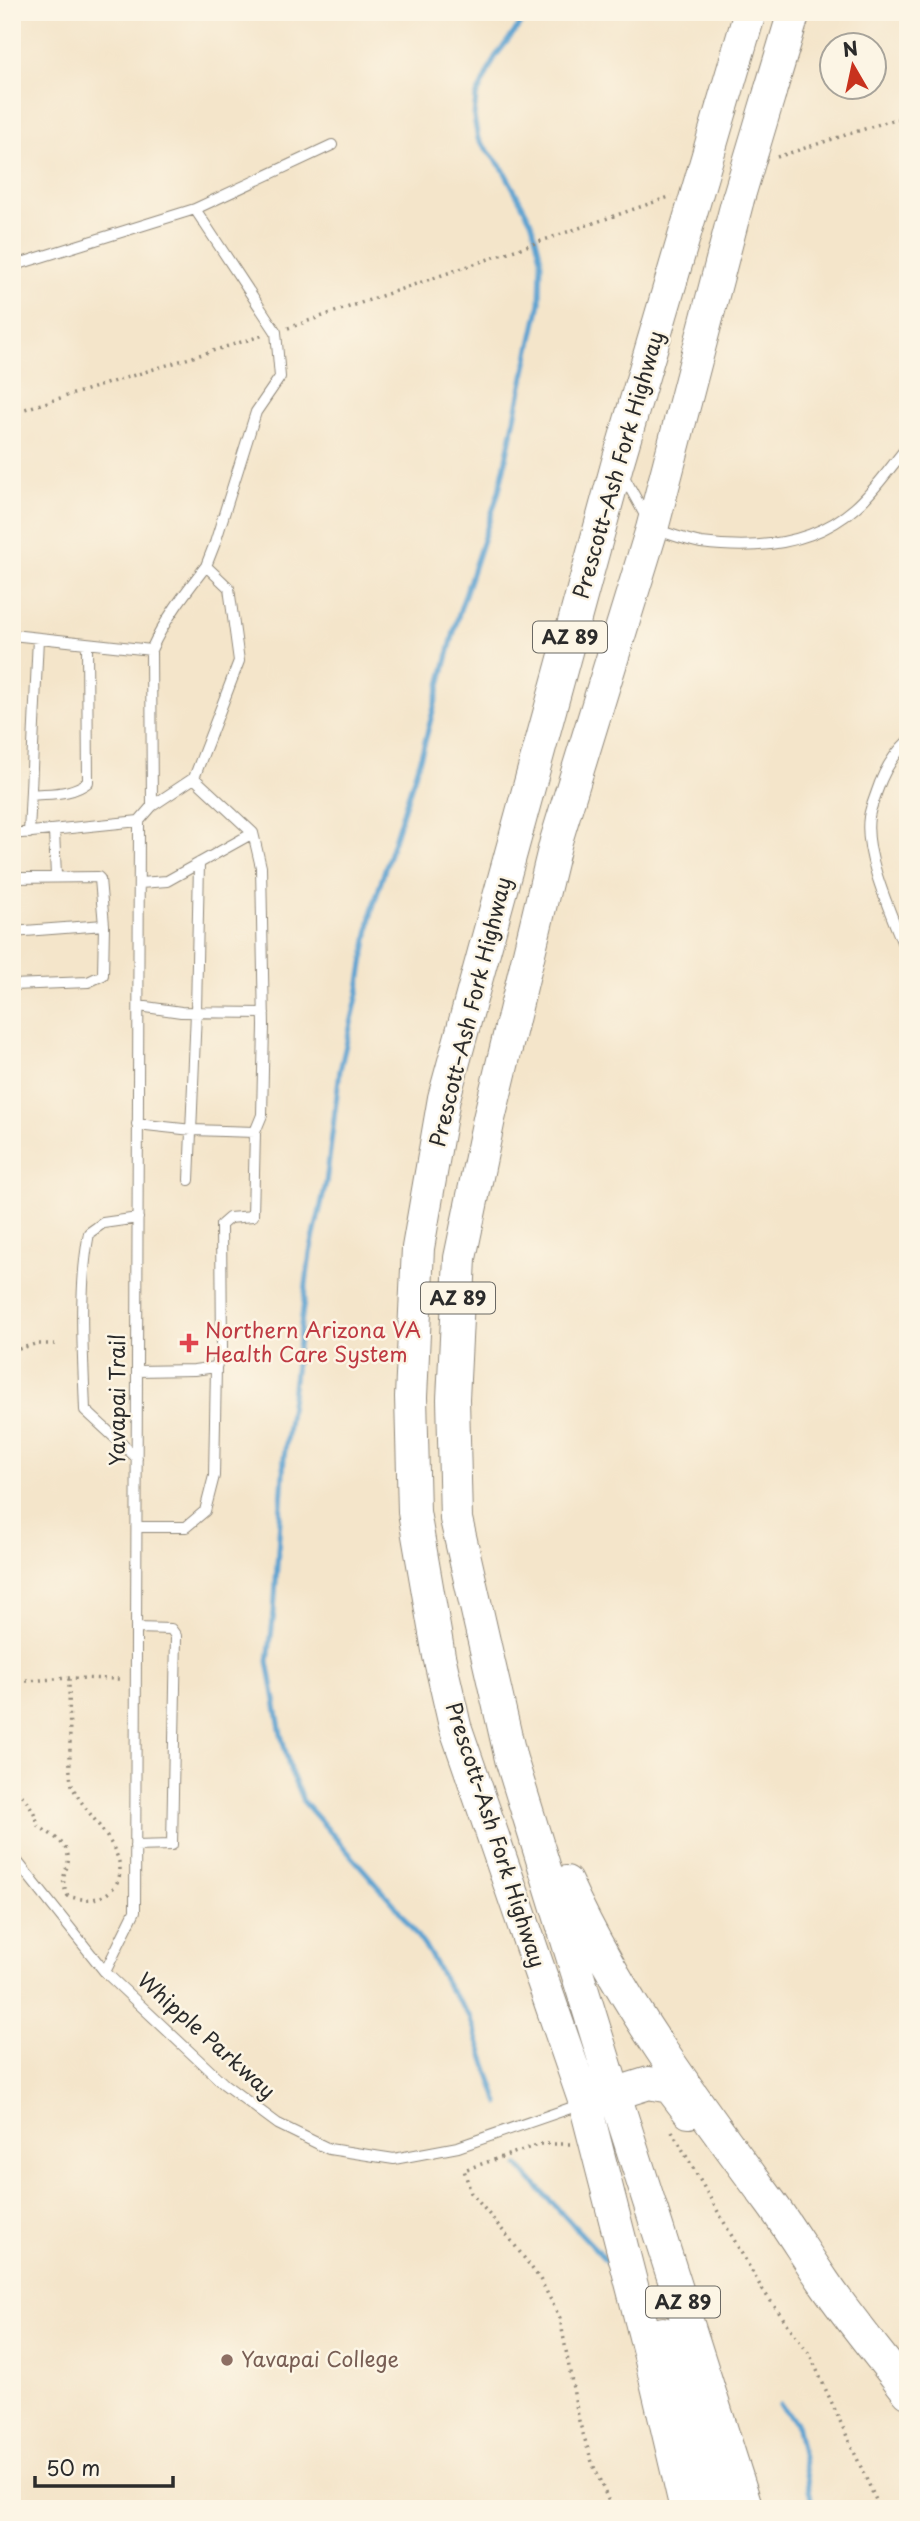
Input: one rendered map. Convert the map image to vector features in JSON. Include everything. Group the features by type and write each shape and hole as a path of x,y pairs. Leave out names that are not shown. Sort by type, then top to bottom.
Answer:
{"main road":[{"name":"Prescott–Ash Fork Highway","path":"600,2099 455,1726 439,1656 414,1512 411,1397 418,1248 444,1098 617,465 750,12"},
{"name":"Prescott–Ash Fork Highway","path":"600,2099 511,1759 456,1519 453,1399 460,1258 489,1119 556,841 652,529 738,199 794,12"},
{"path":"511,1759 580,1913 631,2005 705,2115 802,2246 824,2282 908,2392"},
{"path":"719,2509 601,2133 600,2099 649,2083 670,2087 794,2255 824,2282"},
{"name":"AZ 89","path":"600,2099 650,2356 685,2509"},
{"name":"AZ 89","path":"600,2099 747,2509"}],"lane":[{"path":"12,266 195,209 332,145"},
{"path":"152,806 151,650 166,620 206,566 256,412 279,377 275,332 195,209"},
{"path":"617,465 652,529 699,542 741,546 781,543 804,537 841,519 857,506 908,446"},
{"path":"12,834 139,821 152,806 194,778 239,662 229,588 206,566"},
{"path":"12,635 151,650"},
{"path":"29,833 38,638"},
{"path":"30,795 67,792 80,789 88,782 87,644"},
{"path":"908,741 882,777 869,818 869,840 874,864 908,957"},
{"path":"138,1527 186,1527 205,1511 214,1476 216,1367 222,1350 221,1225 229,1218 253,1216 255,1132 262,1115 264,1013 261,867 253,832 194,778"},
{"name":"Yavapai Trail","path":"105,1972 135,1911 139,821"},
{"path":"54,831 56,876"},
{"path":"140,883 167,880 253,832"},
{"path":"188,1180 192,1130 199,863"},
{"path":"12,878 98,877 104,925 103,975 88,982 12,985"},
{"path":"12,932 104,925"},
{"path":"139,1006 196,1012 264,1013"},
{"path":"137,1124 192,1130 255,1132"},
{"path":"137,1458 85,1410 82,1334 85,1258 89,1233 103,1223 138,1218"},
{"path":"136,1371 216,1367"},
{"path":"135,1846 172,1845 176,1636 171,1629 136,1628"},
{"name":"Whipple Parkway","path":"12,1855 105,1972 224,2084 278,2124 329,2148 394,2160 458,2147 600,2099"}],"path":[{"path":"12,413 275,332 563,234"},
{"path":"12,1352 35,1344 57,1343"},
{"path":"12,1785 36,1815 38,1826 68,1853 62,1885 68,1896 82,1900 107,1894 119,1874 118,1860 114,1847 80,1802 71,1784 69,1678"},
{"path":"12,1682 69,1678 125,1679"},
{"path":"671,2128 762,2289 810,2355 880,2509"},
{"path":"570,2144 540,2144 464,2170 471,2193 540,2279 560,2318 579,2421 592,2462 612,2509"}],"waterway":[{"path":"499,2103 470,2017 448,1987 428,1951 394,1904 303,1801 290,1770 268,1661 274,1612 284,1458 310,1253 326,1183 340,1070 358,994 372,910 423,749 459,613 499,491 540,303 541,258 532,223 503,169 478,139 474,117 476,97 495,57 530,12"},
{"path":"518,2166 614,2269"},
{"path":"780,2405 796,2423 813,2509"}],"place":[{"name":"Northern Arizona VA Health Care System","path":"189,1343"},
{"name":"Yavapai College","path":"227,2360"}]}
